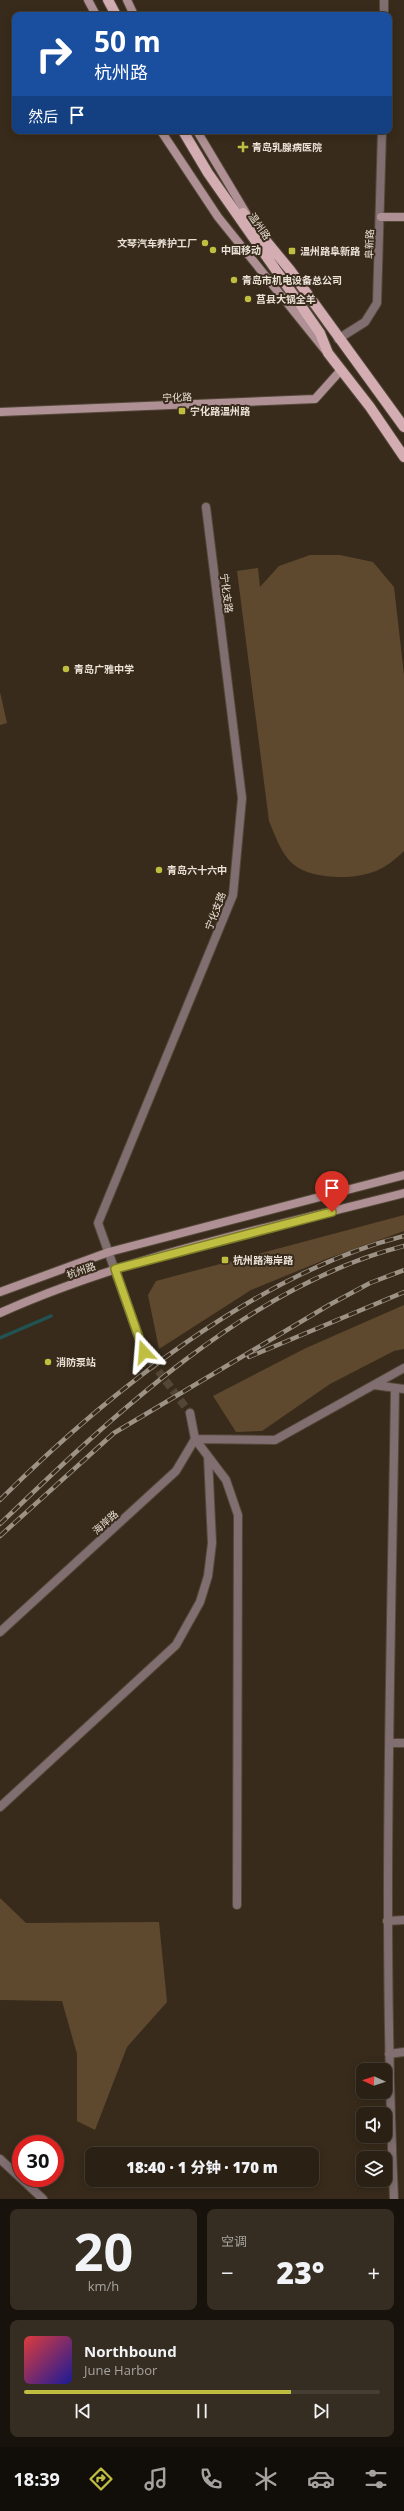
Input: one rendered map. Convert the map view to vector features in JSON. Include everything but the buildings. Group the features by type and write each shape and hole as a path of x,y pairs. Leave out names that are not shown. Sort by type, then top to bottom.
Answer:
{"main road":[{"path":"88,0 94,12"},
{"path":"108,0 114,12"},
{"path":"127,0 133,12"},
{"name":"温州路","path":"163,134 218,217 370,407 404,457"},
{"path":"184,134 208,173"},
{"name":"温州路","path":"199,134 255,227"},
{"name":"温州路","path":"208,173 320,333 328,353"},
{"name":"温州路","path":"208,173 290,270 338,339 404,427"},
{"path":"381,217 404,217"},
{"name":"宁化路","path":"0,412 315,399 341,370"},
{"name":"杭州路","path":"0,1292 109,1252 404,1175"},
{"name":"杭州路","path":"0,1313 43,1294 115,1269 404,1193"}],"street":[{"path":"384,0 384,12"},
{"name":"阜新路","path":"338,339 365,322 377,302 381,217 382,134"},
{"name":"宁化支路","path":"109,1252 98,1223 102,1210 233,895 242,798 206,507"},
{"path":"109,1252 144,1352"},
{"path":"195,1439 275,1440 404,1368"},
{"path":"374,1385 404,1389"},
{"path":"394,2199 389,2054 387,1921 395,1389"},
{"path":"190,1413 195,1439 226,1480 238,1515 237,1905"},
{"name":"海岸路","path":"0,1632 176,1471 195,1439"},
{"path":"0,1807 176,1645 200,1602 208,1576 212,1544 208,1457"},
{"path":"390,1744 404,1743"},
{"path":"387,1921 404,1920"},
{"path":"389,2054 404,2052"},
{"path":"0,2159 43,2199"}],"shaded area":[{"path":"310,555 340,555 373,562 394,587 404,675 404,851 380,869 356,876 322,876 301,869 293,864 285,855 269,821 237,571 258,568 260,587 279,566"},
{"path":"0,692 7,723 0,725"},
{"path":"404,1215 404,1231 329,1258 251,1290 159,1349 148,1295 156,1281"},
{"path":"404,1305 404,1349 394,1351 330,1384 262,1431 236,1432 213,1396 306,1348"},
{"path":"0,1898 26,1923 159,1922 167,2002 127,2047 95,2130 77,2121 77,2054 62,2001 0,2000"}],"waterway":[{"path":"0,1338 51,1316"}],"tunnel":[{"path":"144,1352 190,1413"}],"railway":[{"path":"0,1500 87,1419 187,1342 240,1308 294,1278 349,1254 404,1236"},
{"path":"0,1524 89,1440 136,1399 186,1359 238,1323 292,1291 347,1265 404,1246"},
{"path":"0,1536 114,1433 329,1305 370,1283 404,1270"},
{"path":"249,1357 404,1292"}],"place":[{"name":"青岛乳腺病医院","path":"243,147"},
{"name":"文琴汽车养护工厂","path":"205,243"},
{"name":"中国移动","path":"213,250"},
{"name":"温州路阜新路","path":"292,251"},
{"name":"青岛市机电设备总公司","path":"234,280"},
{"name":"莒县大锅全羊","path":"248,299"},
{"name":"宁化路温州路","path":"182,411"},
{"name":"青岛广雅中学","path":"66,669"},
{"name":"青岛六十六中","path":"159,870"},
{"name":"杭州路海岸路","path":"225,1260"},
{"name":"消防泵站","path":"48,1362"}],"route":[{"path":"144,1352 115,1269 332,1212"}]}
